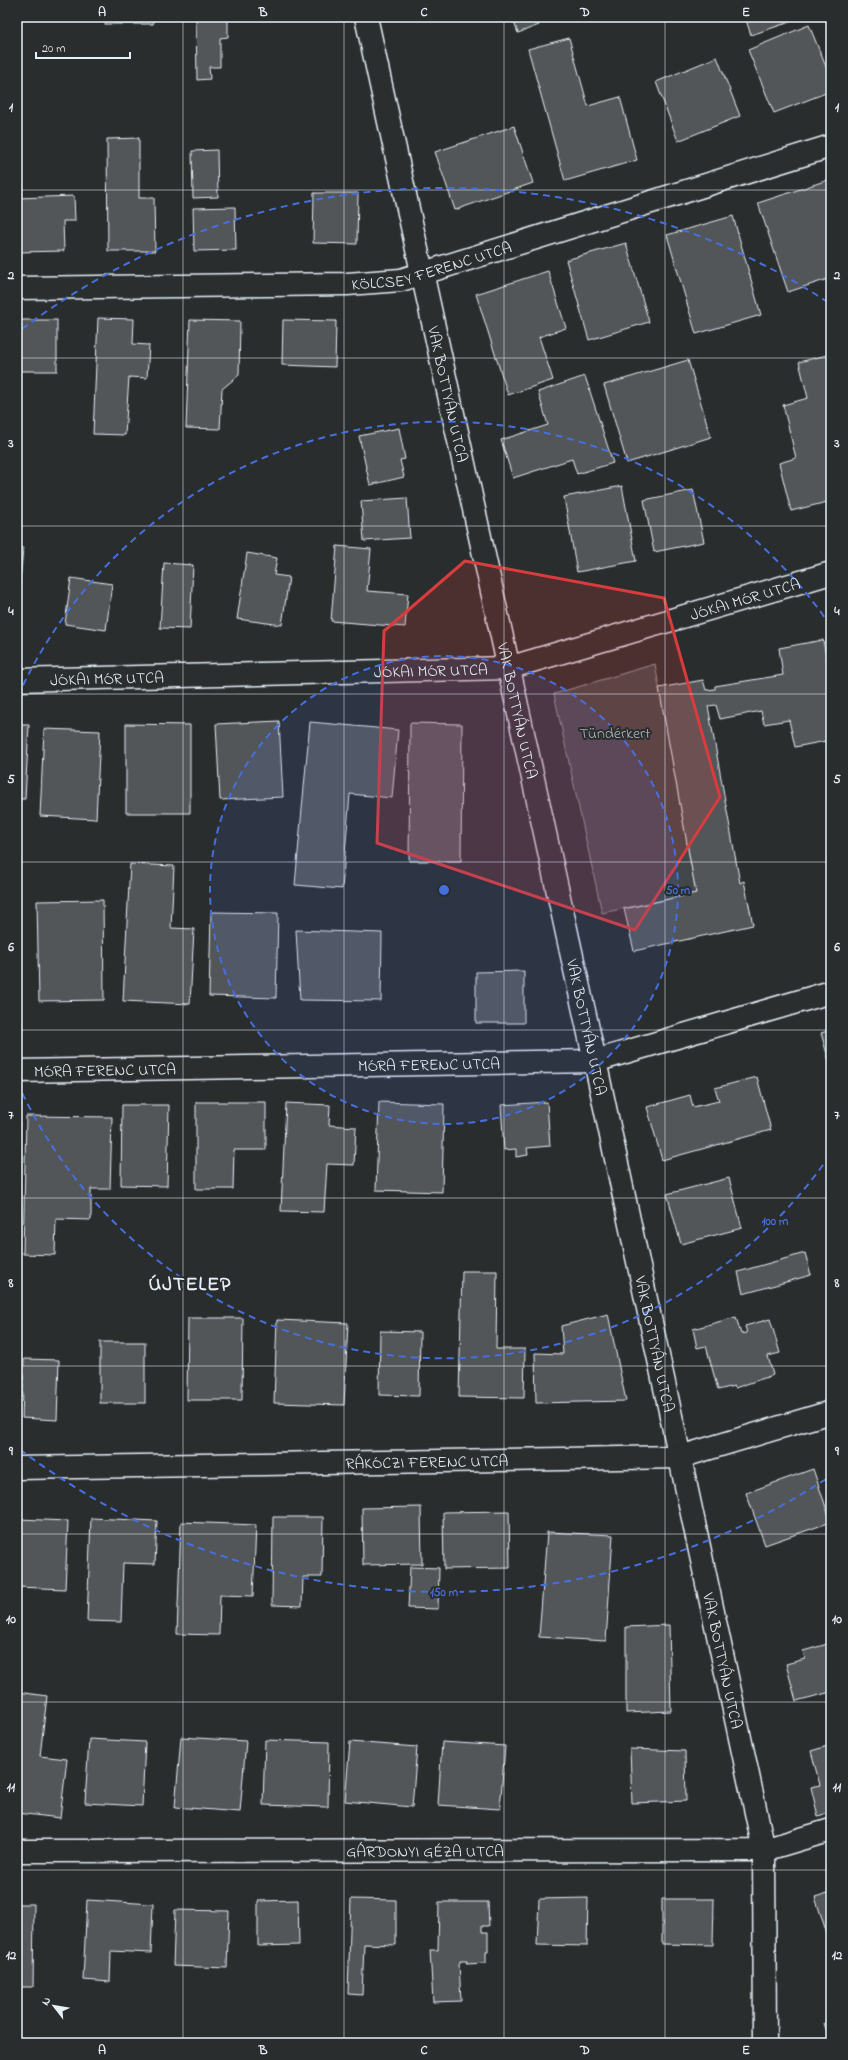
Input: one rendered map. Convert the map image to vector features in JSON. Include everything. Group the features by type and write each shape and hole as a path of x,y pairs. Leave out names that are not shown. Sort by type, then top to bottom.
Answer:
{"street":[{"name":"VAK BOTTYÁN UTCA","path":"366,17 595,1061 764,1850 765,2043"},
{"name":"KÖLCSEY FERENC UTCA","path":"17,288 347,284 401,280 831,146"},
{"name":"JÓKAI MÓR UTCA","path":"17,680 508,668 831,573"},
{"name":"MÓRA FERENC UTCA","path":"17,1071 595,1061 831,992"},
{"name":"RÁKÓCZI FERENC UTCA","path":"17,1468 680,1457 831,1412"},
{"name":"GÁRDONYI GÉZA UTCA","path":"17,1851 764,1850 831,1830"}],"highlighted area":[{"path":"465,561 664,598 720,797 635,930 377,843 384,631"}],"green space":[{"name":"Tündérkert","path":"655,664 696,893 602,913 554,694"}],"building":[{"path":"105,17 153,17 153,24 105,24"},
{"path":"196,17 228,17 228,37 220,38 220,67 209,67 210,79 197,80"},
{"path":"512,17 537,17 539,25 518,33"},
{"path":"745,17 788,17 790,22 751,35"},
{"path":"809,25 831,79 831,91 774,113 748,50"},
{"path":"569,38 588,106 620,97 637,160 565,181 528,49"},
{"path":"717,57 740,116 678,141 656,82"},
{"path":"514,126 533,183 455,210 435,152"},
{"path":"139,138 139,198 154,198 155,251 108,251 107,139"},
{"path":"217,150 218,197 193,198 192,151"},
{"path":"831,179 831,278 788,292 758,203"},
{"path":"314,193 358,193 357,244 313,243"},
{"path":"74,196 75,221 63,221 64,251 17,252 17,198"},
{"path":"235,207 236,250 194,251 193,208"},
{"path":"733,216 761,315 696,334 667,235"},
{"path":"626,243 649,322 589,340 566,260"},
{"path":"548,271 566,328 539,337 553,380 508,395 476,294"},
{"path":"98,318 134,319 133,344 149,345 147,378 129,377 125,435 93,434"},
{"path":"17,320 57,320 57,371 17,371"},
{"path":"190,320 240,321 239,375 222,389 220,429 186,428"},
{"path":"283,320 336,321 335,367 282,365"},
{"path":"831,354 831,501 791,511 779,463 796,458 783,405 808,398 799,362"},
{"path":"688,360 711,437 627,463 604,385"},
{"path":"585,376 613,463 577,474 572,459 513,478 501,440 548,425 538,392"},
{"path":"399,428 405,459 400,460 404,477 370,485 359,436"},
{"path":"622,486 636,561 577,572 564,497"},
{"path":"693,490 704,542 654,552 644,500"},
{"path":"407,498 410,538 364,541 361,501"},
{"path":"337,546 371,549 367,591 408,594 405,627 331,621"},
{"path":"17,548 23,548 17,616"},
{"path":"247,553 277,558 274,575 289,577 282,625 237,619"},
{"path":"164,563 193,565 190,629 160,628"},
{"path":"71,578 112,584 106,630 65,624"},
{"path":"823,640 831,684 831,740 795,747 789,720 764,724 761,711 720,719 716,705 708,706 740,883 744,881 753,925 634,951 624,909 696,893 659,688 703,680 706,690 715,689 715,686 783,675 779,648"},
{"path":"279,721 283,797 220,800 216,724"},
{"path":"310,722 398,730 392,798 350,794 342,889 295,885"},
{"path":"410,723 462,724 461,861 409,861"},
{"path":"126,724 190,725 190,813 126,813"},
{"path":"17,725 29,725 25,799 17,799"},
{"path":"44,729 100,731 96,819 40,816"},
{"path":"130,864 174,866 171,928 194,929 190,1004 123,1001"},
{"path":"103,900 104,1000 39,1001 37,901"},
{"path":"211,912 278,913 276,998 209,996"},
{"path":"296,930 382,933 381,1001 300,1000"},
{"path":"524,971 524,1023 476,1023 476,972"},
{"path":"831,1030 831,1068 821,1033"},
{"path":"757,1077 771,1130 662,1160 647,1107 690,1095 693,1107 719,1101 715,1088"},
{"path":"196,1102 266,1102 266,1150 234,1150 233,1189 196,1189"},
{"path":"379,1102 444,1104 442,1192 376,1190"},
{"path":"547,1102 550,1146 527,1148 528,1155 516,1157 516,1149 504,1150 501,1105"},
{"path":"286,1103 330,1105 329,1125 356,1127 354,1165 327,1164 324,1212 281,1211"},
{"path":"122,1105 169,1105 167,1186 121,1185"},
{"path":"26,1116 112,1117 110,1189 91,1189 91,1220 56,1219 55,1255 23,1254"},
{"path":"17,1124 20,1124 19,1183 17,1183"},
{"path":"729,1178 742,1228 681,1244 667,1194"},
{"path":"805,1253 811,1275 743,1294 738,1272"},
{"path":"462,1271 497,1271 496,1349 525,1349 524,1398 459,1397"},
{"path":"608,1314 626,1401 536,1403 535,1353 563,1354 561,1326"},
{"path":"736,1317 741,1334 747,1333 745,1326 770,1319 780,1353 768,1356 773,1375 735,1388 734,1386 718,1390 706,1346 697,1348 693,1329"},
{"path":"188,1318 243,1318 242,1400 187,1400"},
{"path":"277,1320 348,1323 344,1405 274,1403"},
{"path":"380,1331 420,1332 419,1396 379,1395"},
{"path":"100,1342 145,1342 145,1403 100,1403"},
{"path":"24,1359 59,1360 57,1420 22,1418"},
{"path":"813,1469 831,1522 765,1545 746,1493"},
{"path":"421,1507 422,1564 363,1565 362,1508"},
{"path":"509,1511 510,1568 444,1569 443,1512"},
{"path":"273,1517 323,1517 322,1577 303,1577 302,1606 272,1605"},
{"path":"91,1518 157,1521 155,1564 123,1563 121,1622 87,1621"},
{"path":"17,1519 68,1521 65,1589 17,1587"},
{"path":"181,1522 256,1525 253,1596 220,1595 219,1635 177,1634"},
{"path":"547,1532 613,1535 606,1641 539,1637"},
{"path":"410,1567 439,1568 438,1609 408,1608"},
{"path":"669,1625 671,1711 626,1713 626,1627"},
{"path":"831,1643 831,1692 796,1701 786,1664 805,1659 803,1651"},
{"path":"17,1692 47,1696 40,1756 67,1759 60,1818 17,1813"},
{"path":"181,1737 246,1741 240,1812 175,1807"},
{"path":"89,1739 145,1742 142,1806 85,1803"},
{"path":"265,1740 329,1742 328,1807 263,1805"},
{"path":"350,1742 417,1747 412,1807 345,1801"},
{"path":"442,1742 505,1746 500,1809 438,1805"},
{"path":"831,1745 831,1812 818,1816 811,1787 820,1785 811,1751"},
{"path":"630,1749 685,1751 686,1801 632,1803"},
{"path":"831,1892 831,1946 815,1897"},
{"path":"588,1898 587,1946 537,1945 539,1899"},
{"path":"351,1899 396,1900 396,1945 364,1944 362,1995 348,1994"},
{"path":"662,1899 714,1899 713,1945 662,1944"},
{"path":"87,1900 153,1904 151,1953 111,1951 110,1982 83,1980"},
{"path":"298,1900 299,1945 258,1946 258,1901"},
{"path":"439,1902 488,1902 489,1926 482,1926 482,1932 488,1932 488,1952 486,1952 486,1963 466,1964 467,1961 460,1961 461,2001 433,2002 430,1950 438,1950"},
{"path":"17,1904 34,1904 33,1987 17,1987"},
{"path":"175,1910 229,1911 227,1968 173,1966"},
{"path":"831,1983 831,2000 827,1984"},
{"path":"831,2004 831,2021 826,2007"},
{"path":"831,2021 831,2041 830,2041 824,2023"}],"district":[{"name":"ÚJTELEP","path":"190,1283"}]}
